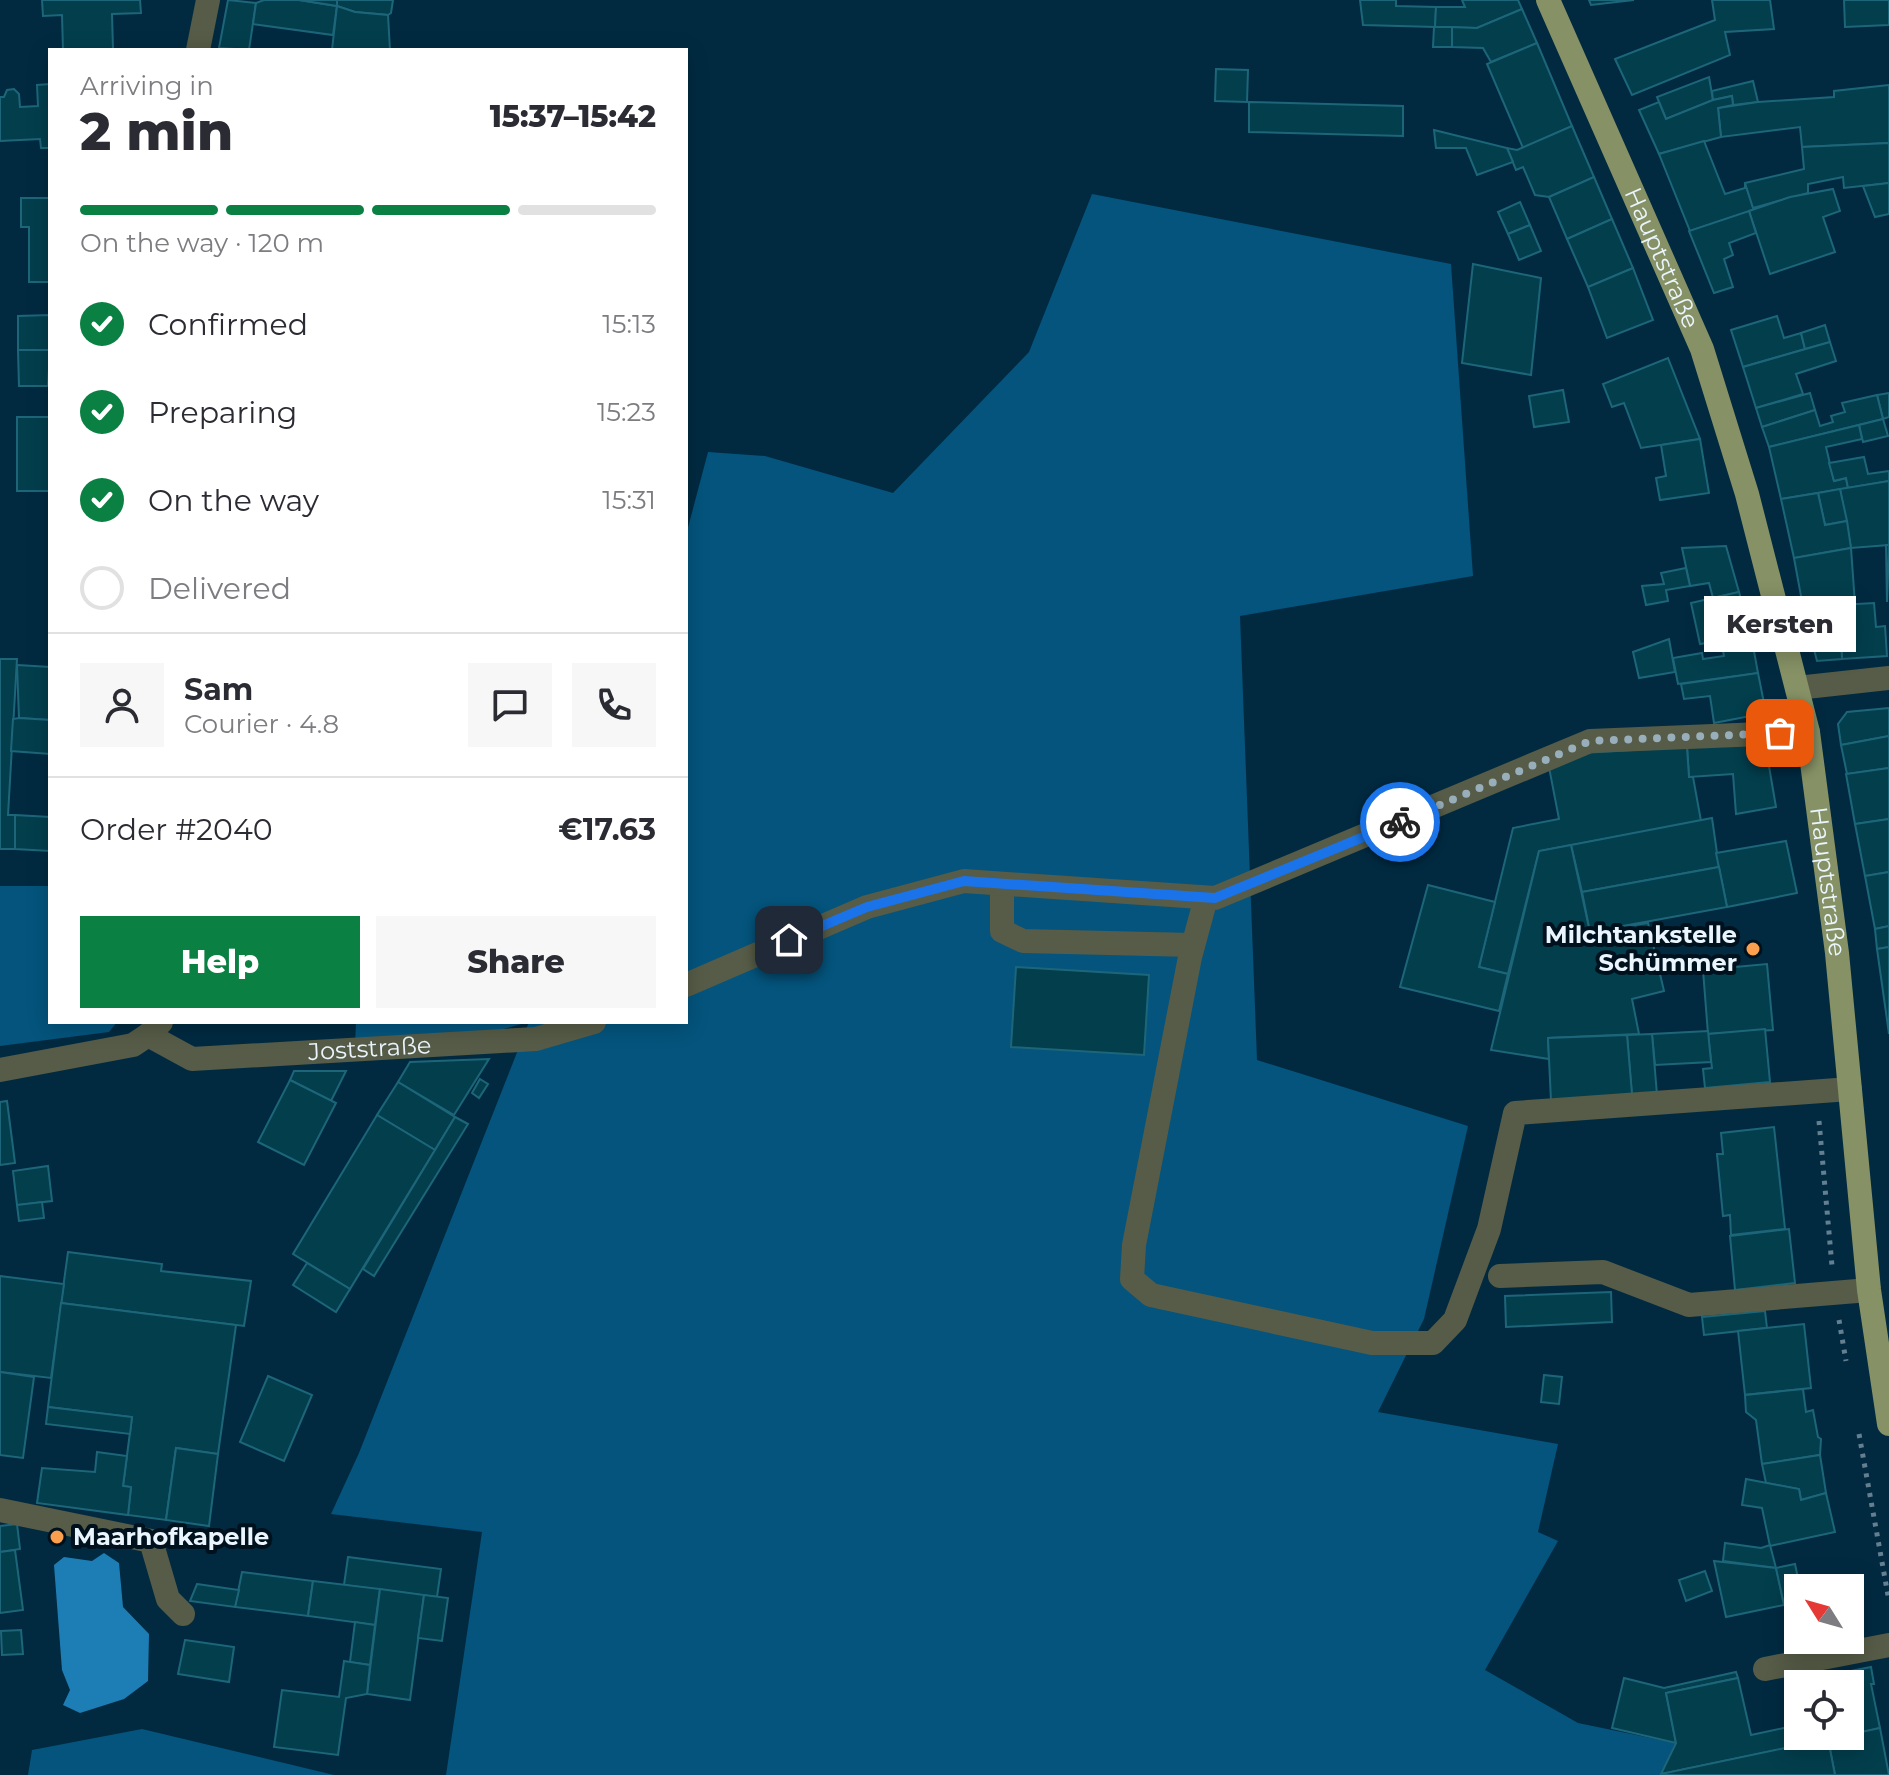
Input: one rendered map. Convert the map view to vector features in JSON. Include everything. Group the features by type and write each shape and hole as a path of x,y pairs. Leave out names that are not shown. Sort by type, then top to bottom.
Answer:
{"main road":[{"name":"Hauptstraße","path":"1548,0 1702,349 1747,494 1808,732 1837,953 1869,1290 1889,1424"}],"street":[{"path":"198,48 208,0"},
{"path":"1797,688 1889,678"},
{"path":"688,984 867,907 964,881 1215,898 1590,741 1808,732"},
{"path":"1002,884 1002,931 1023,941 1193,945"},
{"path":"1206,898 1193,945 1134,1245 1132,1279 1151,1295 1372,1343 1433,1343 1455,1320 1489,1229 1515,1113 1850,1089"},
{"name":"Joststraße","path":"155,1029 192,1059 536,1039 587,1024"},
{"path":"0,1070 133,1045 155,1029"},
{"path":"1500,1276 1603,1272 1689,1305 1869,1290"},
{"path":"0,1510 151,1541 168,1599 183,1614"},
{"path":"1765,1669 1889,1645"}],"shaded area":[{"path":"1092,194 1451,264 1473,576 1240,616 1257,1060 1468,1126 1424,1319 1378,1412 1558,1444 1538,1532 1558,1541 1485,1670 1578,1723 1675,1743 1660,1775 446,1775 482,1532 331,1514 359,1453 528,1024 688,1024 688,527 708,452 765,456 893,493 1029,352"},
{"path":"0,886 48,886 48,1024 115,1024 109,1032 0,1046"},
{"path":"356,1024 521,1024 493,1032 355,1045"},
{"path":"104,1553 119,1563 123,1607 149,1634 148,1681 124,1699 80,1713 63,1705 70,1690 62,1670 54,1565 64,1557 92,1561"},
{"path":"142,1729 334,1775 28,1775 32,1750"}],"building":[{"path":"42,0 140,0 141,13 112,14 113,48 63,48 62,15 43,16"},
{"path":"228,0 256,3 249,48 219,48"},
{"path":"264,0 299,0 337,6 333,35 253,24 256,3"},
{"path":"299,0 337,0 337,6"},
{"path":"337,0 393,0 388,15 355,12 337,6"},
{"path":"1360,0 1396,0 1396,6 1436,7 1435,27 1363,25"},
{"path":"1462,0 1518,0 1522,9 1477,28 1435,27 1436,7 1465,7"},
{"path":"1589,0 1634,0 1591,5"},
{"path":"1712,0 1770,0 1774,29 1725,32 1730,55 1632,95 1615,59 1715,20"},
{"path":"1844,0 1889,0 1889,25 1845,27"},
{"path":"337,6 355,12 388,15 390,48 332,48"},
{"path":"1522,9 1537,43 1491,62 1483,48 1452,47 1452,27 1477,28"},
{"path":"1434,27 1452,27 1452,47 1433,47"},
{"path":"1537,43 1572,126 1523,148 1487,64"},
{"path":"1216,69 1248,70 1247,102 1215,101"},
{"path":"1709,77 1713,100 1666,119 1657,97"},
{"path":"1753,81 1758,102 1733,105 1732,96 1713,100 1712,91"},
{"path":"48,84 48,148 41,148 40,139 0,141 0,97 4,97 7,90 14,89 19,94 20,107 38,106 37,85"},
{"path":"1889,85 1889,143 1802,147 1800,127 1721,137 1718,108 1834,97 1834,91"},
{"path":"1732,96 1733,105 1718,108 1721,137 1659,154 1639,110 1659,102 1666,119 1713,100"},
{"path":"1249,102 1403,106 1403,136 1249,132"},
{"path":"1572,126 1594,177 1549,197 1535,195 1523,167 1516,170 1507,148 1517,150"},
{"path":"1434,130 1507,148 1513,162 1477,175 1466,148 1436,148"},
{"path":"1704,141 1725,194 1745,188 1745,183 1754,210 1690,231 1659,154"},
{"path":"1889,143 1889,183 1844,188 1843,177 1808,184 1808,193 1753,208 1745,183 1804,169 1802,147"},
{"path":"1594,177 1612,219 1567,239 1549,197"},
{"path":"1889,183 1889,214 1875,217 1863,186"},
{"path":"1833,189 1840,211 1823,217 1835,252 1770,274 1749,211 1790,197"},
{"path":"21,198 48,198 48,282 29,282 29,227 21,227"},
{"path":"1520,202 1530,225 1508,234 1498,212"},
{"path":"1749,211 1756,233 1729,243 1733,255 1724,259 1733,287 1714,293 1689,231"},
{"path":"1612,219 1633,268 1588,287 1567,239"},
{"path":"1530,225 1541,251 1519,260 1508,234"},
{"path":"1473,264 1541,278 1531,375 1462,363"},
{"path":"1633,268 1653,320 1607,338 1588,287"},
{"path":"48,315 48,350 18,350 18,316"},
{"path":"1777,316 1784,338 1801,333 1805,349 1743,367 1731,330"},
{"path":"1825,325 1830,342 1805,349 1801,333"},
{"path":"1830,342 1836,361 1796,374 1803,394 1756,408 1743,367"},
{"path":"18,350 48,350 48,386 19,386"},
{"path":"1668,358 1700,439 1641,448 1624,403 1612,407 1603,384"},
{"path":"1563,390 1569,422 1534,427 1529,396"},
{"path":"1810,393 1815,410 1762,427 1756,408"},
{"path":"1889,393 1889,417 1883,419 1877,395"},
{"path":"1877,395 1883,419 1769,447 1762,427 1815,410 1820,426 1833,422 1831,416 1845,412 1842,403"},
{"path":"17,417 48,417 48,491 17,491"},
{"path":"1883,419 1888,436 1863,442 1859,425"},
{"path":"1859,425 1862,439 1826,447 1834,481 1846,478 1848,488 1781,499 1769,447"},
{"path":"1700,439 1709,493 1660,500 1656,478 1666,476 1661,445"},
{"path":"1864,457 1868,474 1889,471 1889,481 1848,488 1846,478 1834,481 1829,463"},
{"path":"1889,481 1889,545 1851,548 1840,489"},
{"path":"1840,489 1847,521 1825,525 1818,493"},
{"path":"1818,493 1825,525 1847,521 1851,548 1794,558 1781,499"},
{"path":"1886,545 1889,545 1887,602"},
{"path":"1726,546 1739,592 1713,598 1709,583 1690,586 1682,548"},
{"path":"1851,548 1855,604 1803,607 1794,558"},
{"path":"1686,568 1690,586 1666,590 1668,601 1646,605 1642,586 1664,584 1661,573"},
{"path":"1739,592 1751,635 1700,644 1691,603"},
{"path":"1874,603 1876,627 1885,626 1887,656 1842,659 1839,605"},
{"path":"1839,605 1842,659 1817,661 1803,607"},
{"path":"1751,635 1758,673 1678,684 1673,658 1702,653 1703,659 1724,656 1721,640"},
{"path":"1669,639 1675,672 1639,678 1633,652"},
{"path":"0,659 17,659 8,815 15,815 15,849 0,849"},
{"path":"17,665 48,667 48,720 19,718"},
{"path":"1758,673 1766,713 1714,723 1710,696 1684,699 1681,684"},
{"path":"1889,708 1889,736 1841,745 1838,724 1847,712"},
{"path":"13,719 48,720 48,754 11,751"},
{"path":"1889,736 1889,768 1847,774 1841,745"},
{"path":"1765,743 1776,807 1736,814 1733,774 1689,777 1687,747"},
{"path":"1687,747 1689,777 1693,777 1701,821 1539,851 1508,974 1479,967 1513,828 1559,819 1548,762 1581,753"},
{"path":"1889,768 1889,819 1855,824 1846,774"},
{"path":"15,815 48,817 48,851 15,849"},
{"path":"1712,818 1719,867 1582,892 1571,845"},
{"path":"1889,819 1889,872 1865,876 1855,824"},
{"path":"1786,841 1797,893 1727,907 1716,853"},
{"path":"1571,845 1590,932 1648,923 1664,991 1632,999 1639,1034 1548,1038 1549,1059 1491,1050 1539,851"},
{"path":"1719,867 1727,907 1590,932 1582,892"},
{"path":"1889,872 1889,926 1875,929 1865,876"},
{"path":"1428,885 1495,902 1479,967 1508,974 1499,1011 1400,987"},
{"path":"1889,926 1889,947 1877,949 1875,929"},
{"path":"1889,947 1889,1034 1877,949"},
{"path":"1767,964 1773,1030 1708,1034 1703,970"},
{"path":"1016,967 1149,975 1144,1055 1011,1047"},
{"path":"1765,1029 1770,1082 1705,1088 1703,1069 1712,1068 1708,1034"},
{"path":"1708,1031 1711,1062 1655,1065 1652,1034"},
{"path":"1652,1034 1657,1095 1632,1096 1627,1035"},
{"path":"1627,1035 1632,1094 1551,1101 1548,1038"},
{"path":"489,1059 454,1115 398,1082 410,1062"},
{"path":"294,1071 346,1071 331,1101 290,1080"},
{"path":"480,1079 488,1084 479,1098 472,1093"},
{"path":"290,1080 336,1103 304,1165 258,1142"},
{"path":"398,1082 455,1117 435,1150 377,1115"},
{"path":"7,1101 15,1163 0,1165 0,1102"},
{"path":"377,1115 435,1150 350,1289 293,1254"},
{"path":"455,1117 468,1124 374,1276 363,1269"},
{"path":"1774,1127 1785,1229 1731,1235 1730,1215 1723,1216 1717,1154 1723,1154 1721,1133"},
{"path":"48,1166 52,1201 17,1205 13,1171"},
{"path":"42,1202 44,1218 19,1221 17,1205"},
{"path":"1789,1229 1795,1283 1735,1290 1730,1236"},
{"path":"68,1252 162,1264 161,1271 251,1281 244,1326 61,1303"},
{"path":"307,1263 350,1289 336,1312 293,1285"},
{"path":"0,1276 64,1284 51,1378 0,1372"},
{"path":"1611,1292 1612,1322 1506,1327 1505,1296"},
{"path":"61,1303 236,1325 218,1454 176,1448 166,1520 128,1515 131,1487 123,1486 132,1417 48,1407"},
{"path":"1765,1311 1767,1328 1704,1335 1702,1317"},
{"path":"1804,1324 1811,1388 1745,1395 1738,1331"},
{"path":"0,1372 34,1377 23,1458 0,1455"},
{"path":"1544,1375 1562,1377 1559,1404 1541,1402"},
{"path":"268,1376 312,1395 284,1461 240,1442"},
{"path":"1803,1389 1806,1412 1813,1410 1821,1439 1820,1455 1762,1464 1756,1420 1746,1412 1745,1395"},
{"path":"48,1407 132,1417 130,1434 46,1424"},
{"path":"176,1448 218,1454 209,1526 166,1520"},
{"path":"97,1452 127,1456 123,1486 131,1487 128,1515 37,1503 42,1468 95,1472"},
{"path":"1820,1455 1826,1493 1801,1500 1799,1489 1766,1483 1762,1464"},
{"path":"1746,1479 1799,1489 1801,1500 1826,1493 1835,1532 1770,1546 1762,1508 1742,1505"},
{"path":"17,1524 20,1549 0,1552 0,1526"},
{"path":"1725,1543 1761,1548 1770,1545 1776,1568 1723,1561"},
{"path":"15,1550 23,1610 0,1613 0,1552"},
{"path":"348,1557 441,1569 437,1597 344,1585"},
{"path":"1714,1561 1776,1568 1784,1605 1726,1617"},
{"path":"1795,1564 1797,1574 1784,1574 1784,1600 1783,1600 1776,1568"},
{"path":"1705,1571 1712,1591 1686,1601 1679,1580"},
{"path":"242,1572 313,1581 308,1616 235,1607"},
{"path":"313,1581 380,1589 375,1625 308,1616"},
{"path":"197,1584 239,1590 235,1607 190,1601"},
{"path":"380,1589 424,1595 410,1700 367,1694"},
{"path":"424,1595 448,1598 442,1641 418,1638"},
{"path":"355,1622 375,1625 370,1665 350,1662"},
{"path":"21,1630 23,1654 2,1655 1,1631"},
{"path":"185,1640 234,1647 229,1682 178,1674"},
{"path":"344,1661 370,1665 367,1694 346,1698 338,1755 274,1747 282,1690 339,1697"},
{"path":"1871,1667 1874,1684 1871,1684 1880,1728 1864,1732 1864,1670 1856,1670"},
{"path":"1736,1672 1738,1678 1666,1693 1676,1743 1612,1728 1624,1678 1664,1688"},
{"path":"1738,1678 1751,1735 1784,1728 1784,1749 1661,1774 1676,1743 1666,1693"},
{"path":"1880,1728 1889,1775 1835,1775 1830,1750 1864,1750 1864,1731"},
{"path":"1784,1748 1830,1750 1835,1775 1661,1775"}],"way so far":[{"path":"1400,822 1590,741 1780,733"}],"place":[{"name":"Kersten","path":"1780,733"},
{"name":"Milchtankstelle Schümmer","path":"1753,949"},
{"name":"Maarhofkapelle","path":"57,1537"}],"route":[{"path":"789,940 867,907 964,881 1215,898 1400,822"}]}
